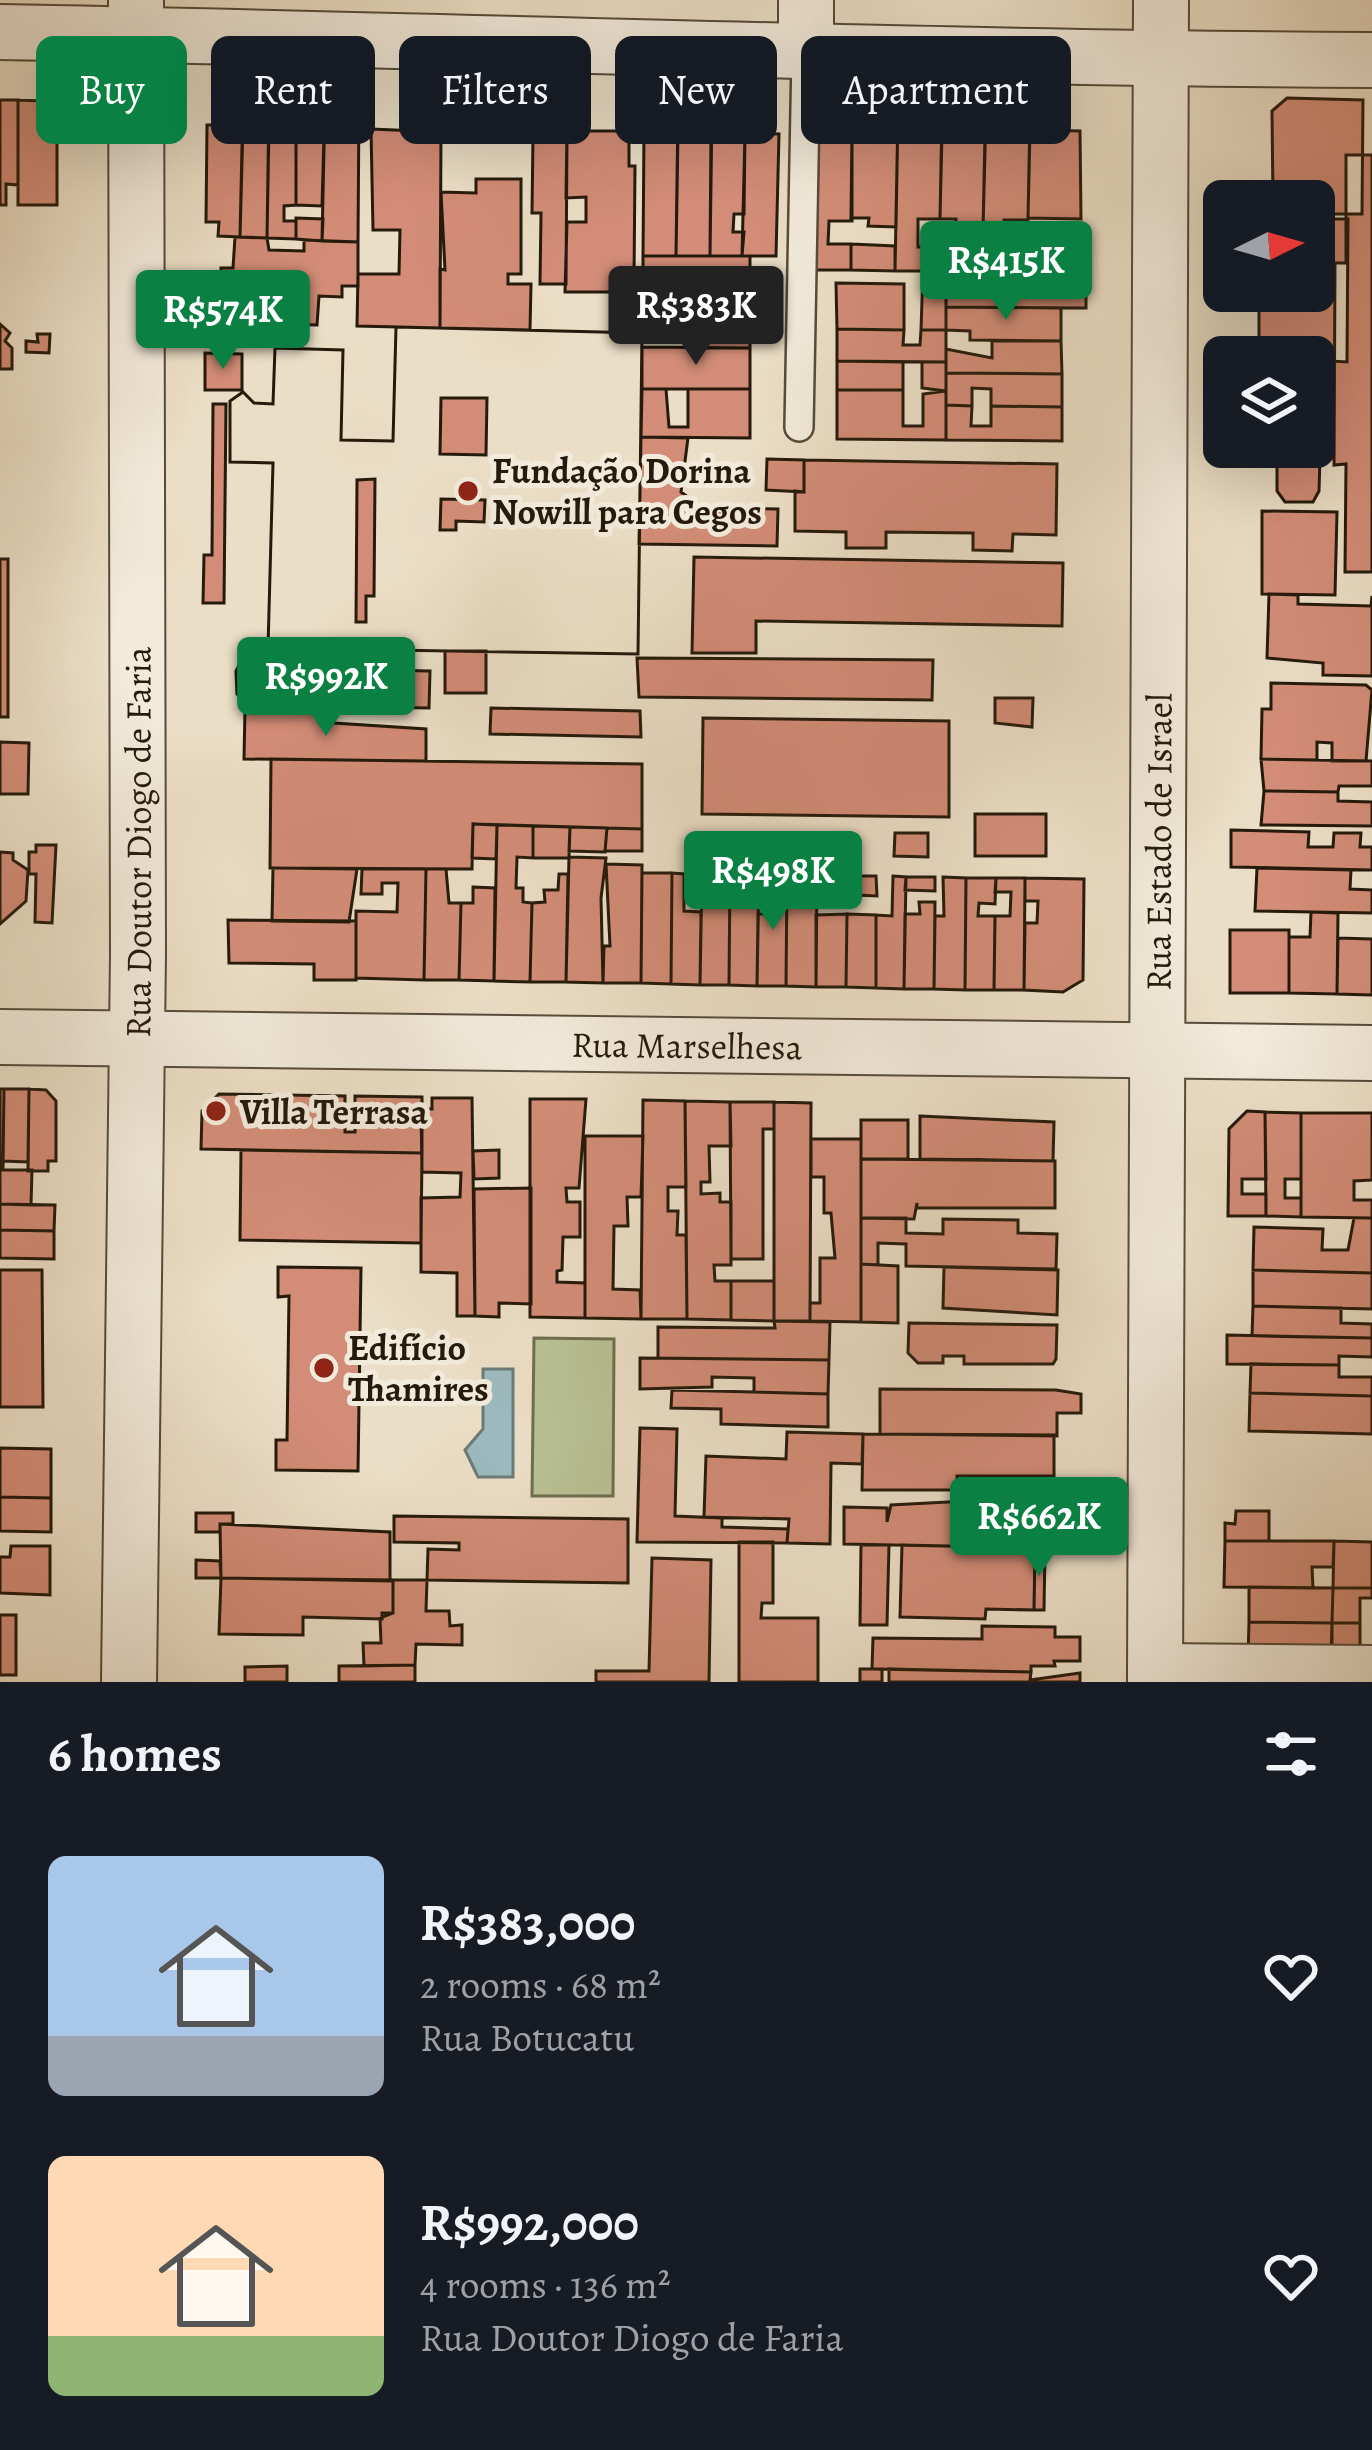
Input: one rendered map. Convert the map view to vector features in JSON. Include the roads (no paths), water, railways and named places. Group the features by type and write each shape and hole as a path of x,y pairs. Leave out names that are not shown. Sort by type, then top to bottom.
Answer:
{"street":[{"path":"806,0 806,36"},
{"name":"Rua Estado de Israel","path":"1155,1677 1161,0"},
{"path":"0,32 136,16 801,55"},
{"name":"Rua Doutor Diogo de Faria","path":"129,1682 137,1040 136,16"},
{"path":"1071,58 1372,60"},
{"name":"Rua Marselhesa","path":"0,1037 1372,1054"},
{"path":"1155,1677 1372,1673"}],"lane":[{"path":"799,427 804,144"}],"water":[{"path":"483,1369 513,1369 513,1477 478,1477 465,1450 483,1429"}],"place":[{"name":"Fundação Dorina Nowill para Cegos","path":"468,491"},
{"name":"Villa Terrasa","path":"216,1111"},
{"name":"Edifício Thamires","path":"324,1368"}]}
